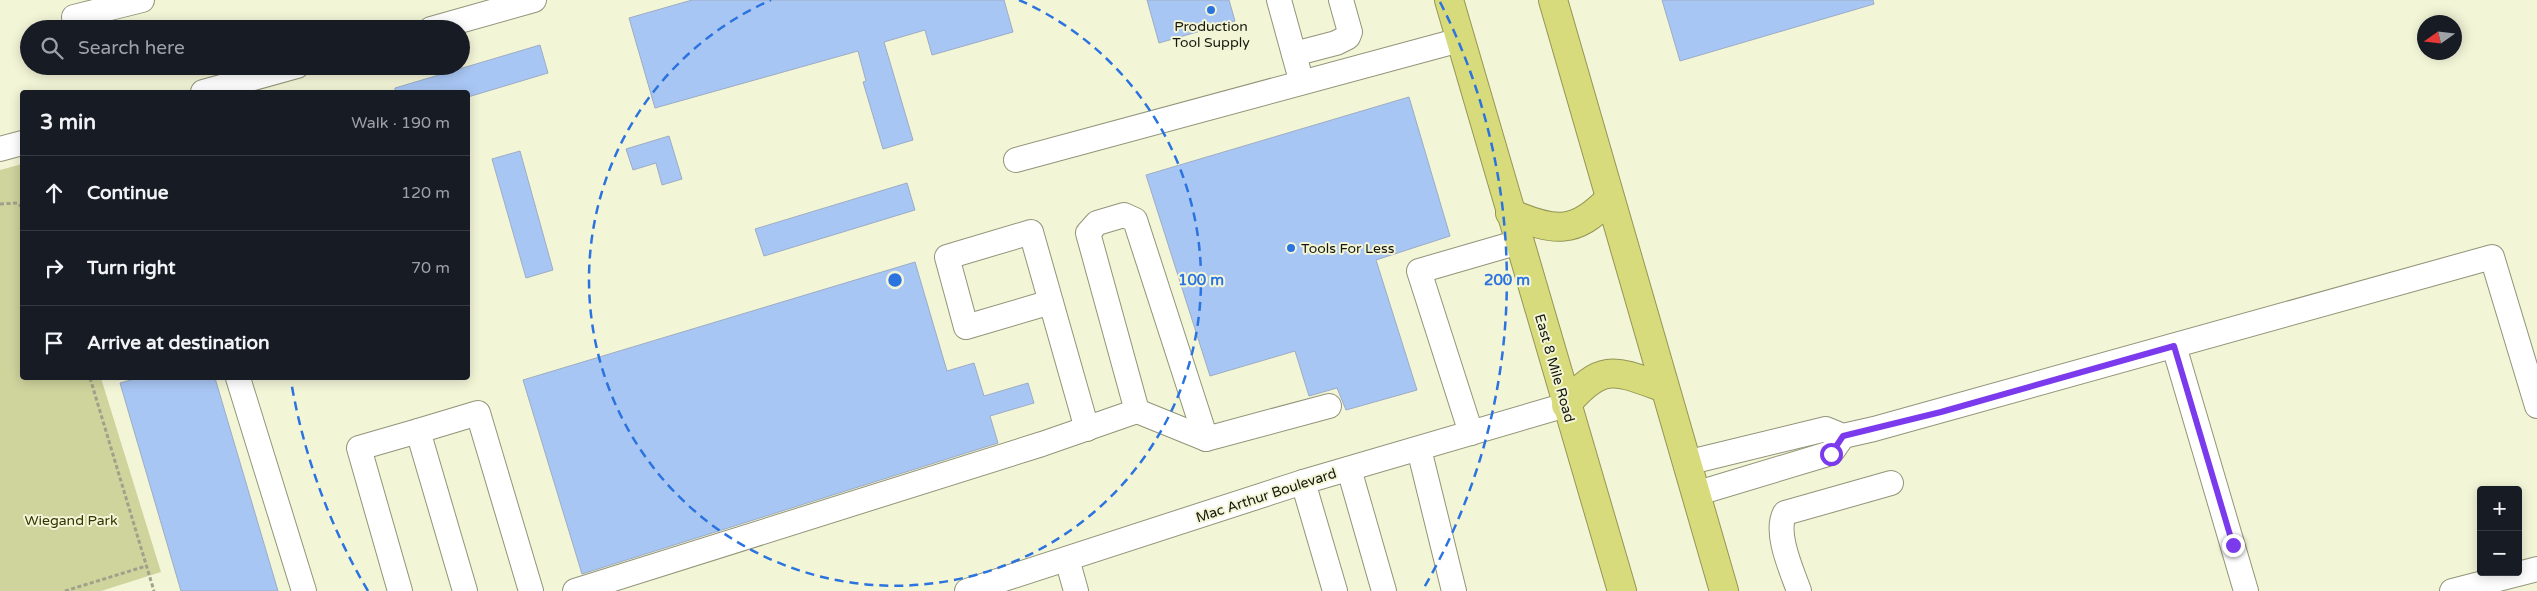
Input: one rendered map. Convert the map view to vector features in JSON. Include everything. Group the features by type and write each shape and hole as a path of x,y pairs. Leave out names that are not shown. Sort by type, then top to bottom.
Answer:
{"highway":[{"name":"East 8 Mile Road","path":"1449,0 1518,242 1622,591"},
{"path":"1552,0 1724,591"},
{"path":"1510,213 1548,226 1574,226 1596,213 1609,199"},
{"path":"1566,405 1590,379 1602,374 1633,376 1664,388"}],"street":[{"path":"74,17 142,0"},
{"path":"446,20 464,9 534,0"},
{"path":"1279,0 1302,82"},
{"path":"1294,54 1336,43 1348,37 1350,32 1341,0"},
{"path":"1016,160 1460,40"},
{"path":"210,90 264,75"},
{"path":"0,149 20,144"},
{"path":"1137,411 1088,233 1097,223 1124,215 1135,220 1206,439"},
{"path":"1051,302 966,327 947,257 1030,232 1051,302 1087,428"},
{"path":"1471,433 1419,271 1518,242"},
{"path":"1686,463 1826,429 1843,436 1941,412 2492,257 2537,406"},
{"path":"2174,346 2246,591"},
{"path":"239,380 304,591"},
{"name":"Mac Arthur Boulevard","path":"967,591 1303,482 1566,405"},
{"path":"575,591 1137,411 1206,439 1329,406"},
{"path":"400,591 358,448 478,413 531,591"},
{"path":"418,431 465,591"},
{"path":"1695,494 1831,454 1843,436"},
{"path":"1419,449 1454,591"},
{"path":"1349,469 1384,591"},
{"path":"1303,482 1335,591"},
{"path":"1799,591 1781,534 1780,522 1784,513 1892,483"},
{"path":"1067,559 1076,591"},
{"path":"2452,591 2496,585 2537,569"}],"path":[{"path":"0,204 17,203 20,205"},
{"path":"91,380 154,591"},
{"path":"65,591 146,566"}],"green space":[{"name":"Wiegand Park","path":"20,165 20,380 102,380 161,572 101,591 0,591 0,170"}],"building":[{"path":"692,0 1004,0 1013,32 932,55 925,30 884,42 913,140 883,149 863,82 866,81 858,51 655,108 629,18"},
{"path":"1147,0 1229,0 1235,21 1159,43"},
{"path":"1662,0 1873,0 1874,4 1680,61"},
{"path":"540,45 548,73 470,96 470,90 395,90 395,88 439,75 470,75 470,66"},
{"name":"Tools For Less","path":"1409,97 1450,236 1376,260 1417,390 1346,410 1337,388 1309,396 1295,351 1210,376 1146,175"},
{"path":"669,136 682,179 662,185 656,163 633,170 626,149"},
{"path":"520,151 553,270 526,278 492,159"},
{"path":"907,183 915,210 764,256 755,229"},
{"path":"915,262 947,371 974,363 984,396 1028,383 1034,403 990,416 998,443 582,574 523,380"},
{"path":"131,380 216,380 278,591 181,591 120,383"}],"place":[{"name":"Production Tool Supply","path":"1211,10"},
{"name":"Tools For Less","path":"1291,248"}],"route":[{"path":"1831,454 1843,436 1941,412 2174,346 2233,545"}]}
